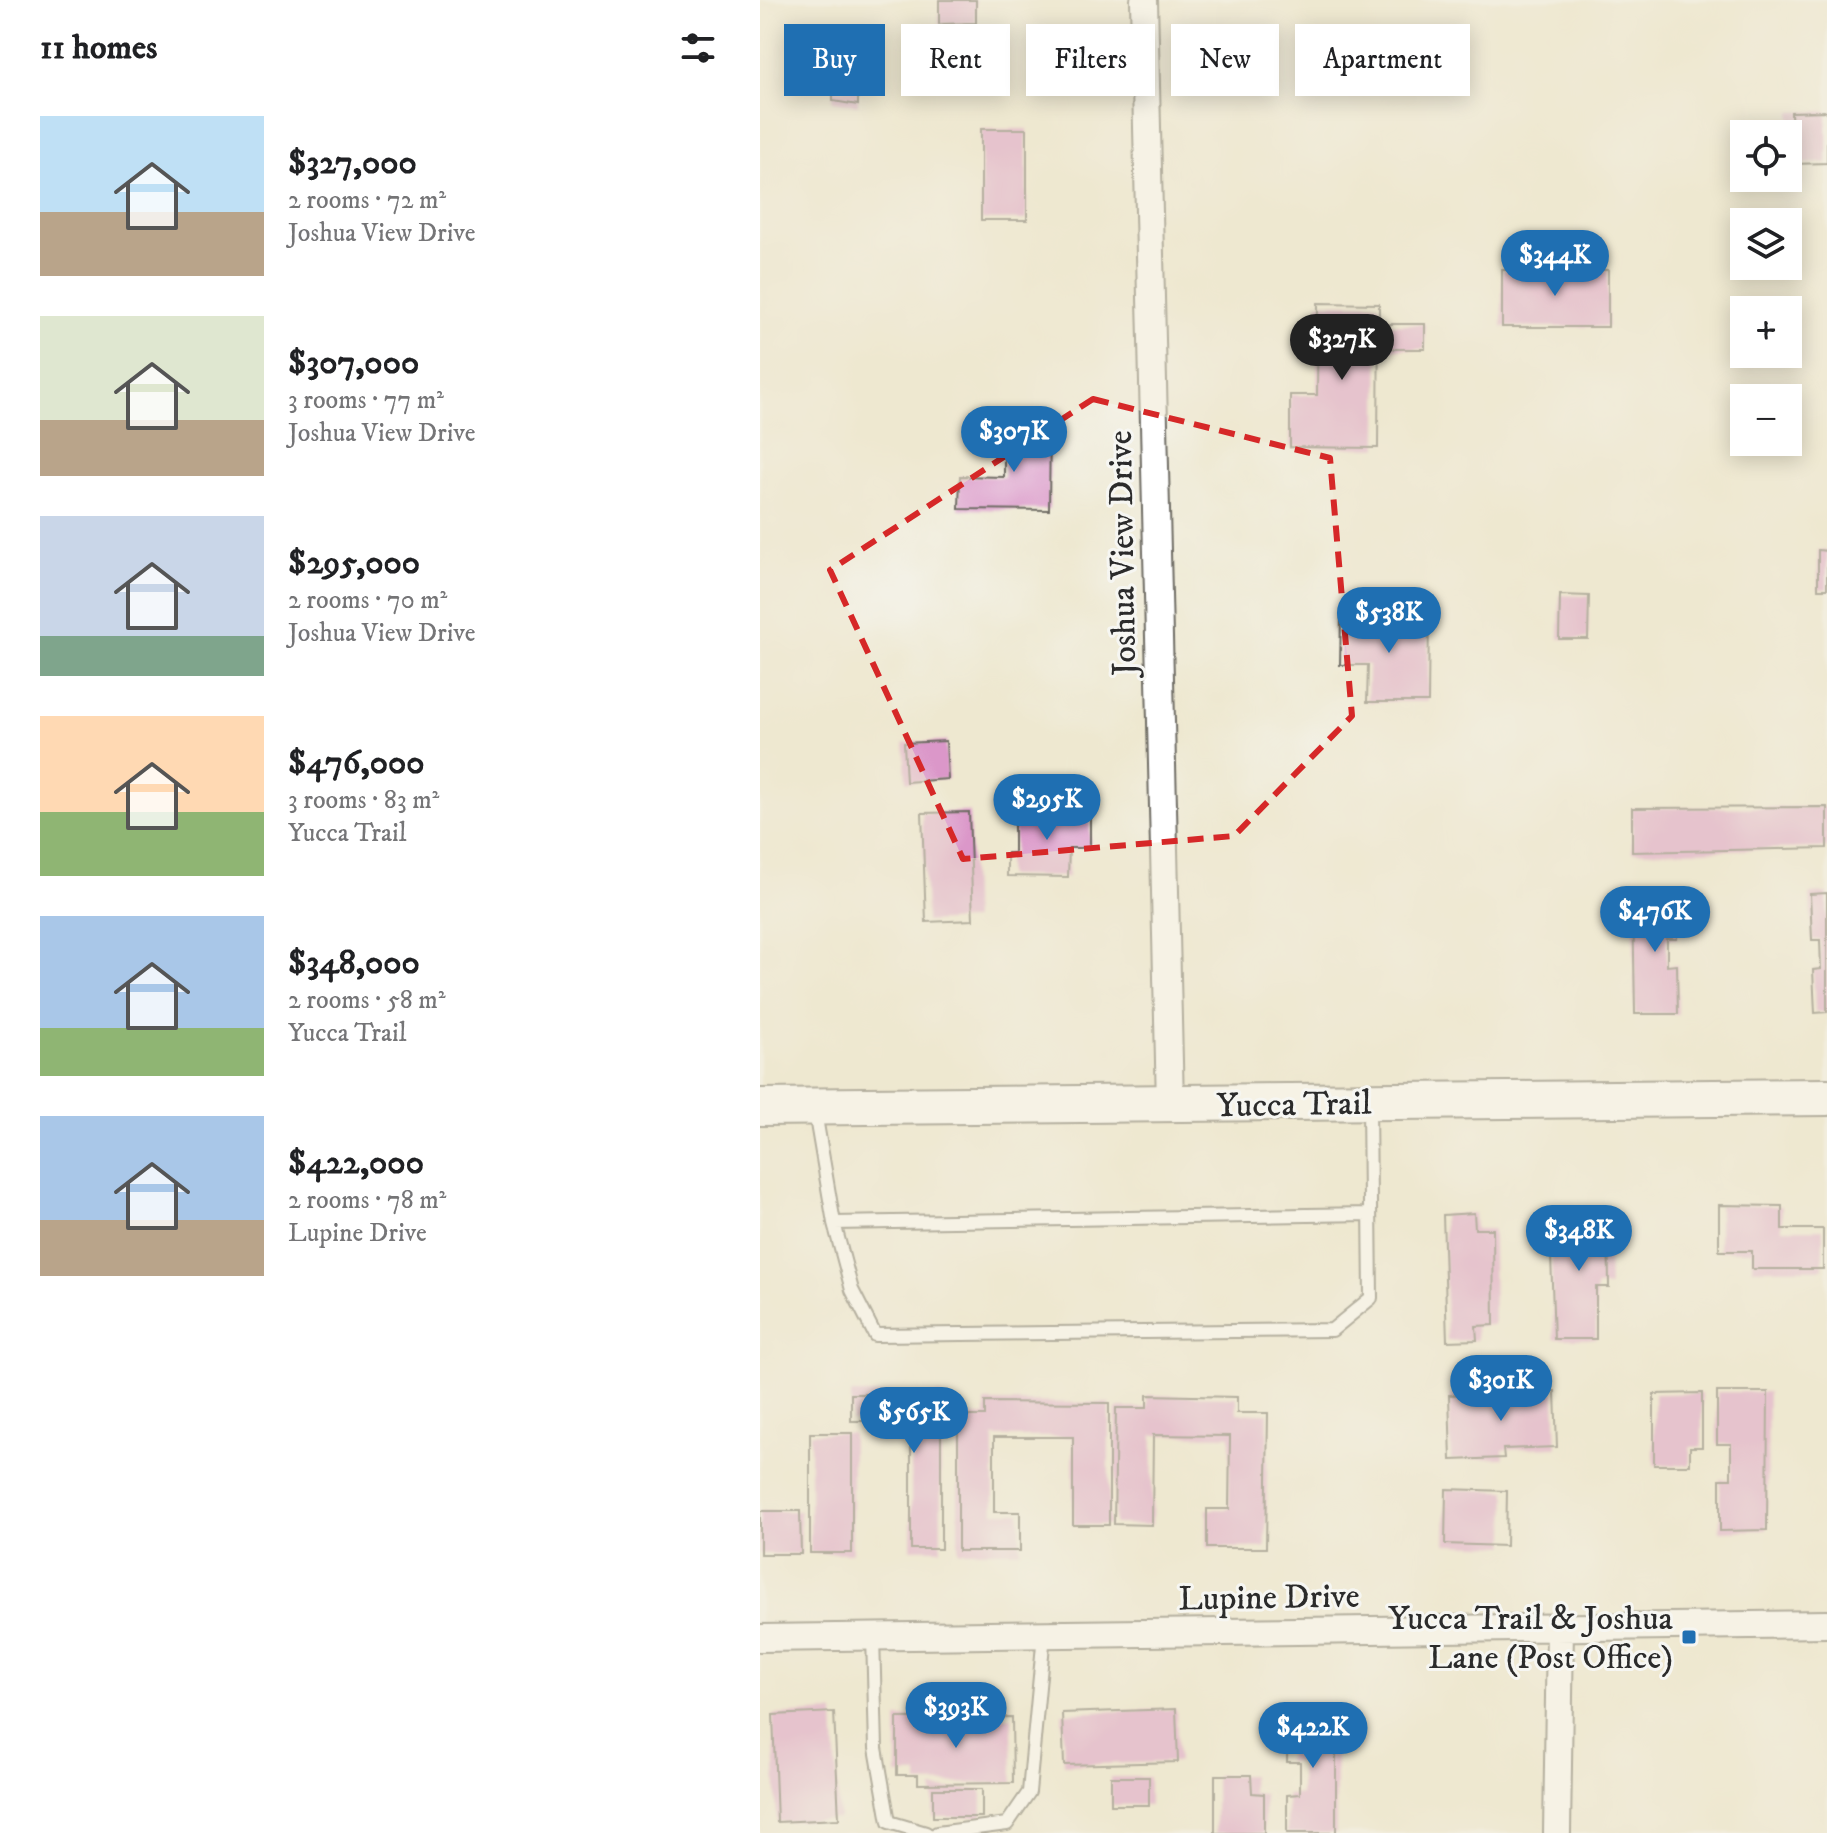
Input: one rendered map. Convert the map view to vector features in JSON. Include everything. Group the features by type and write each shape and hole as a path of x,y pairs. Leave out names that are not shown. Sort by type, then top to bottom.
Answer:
{"main road":[{"name":"Yucca Trail","path":"760,1107 1827,1097"}],"street":[{"name":"Joshua View Drive","path":"1144,0 1170,1104"},
{"name":"Lupine Drive","path":"760,1638 1827,1624"},
{"path":"1557,1833 1560,1628"}],"lane":[{"path":"814,1107 834,1223 852,1290 875,1335 1332,1330 1371,1298 1369,1102"},
{"path":"834,1223 1369,1214"},
{"path":"937,1833 1007,1824 1029,1792 1044,1634"},
{"path":"873,1636 876,1748 889,1822 926,1833"}],"highlighted area":[{"path":"1093,399 1330,458 1352,716 1234,836 963,859 830,570"}],"building":[{"path":"939,0 976,0 976,23 939,24"},
{"path":"833,96 858,96 858,105 833,101"},
{"path":"1827,111 1827,163 1802,164 1802,120 1791,120 1791,112"},
{"path":"981,129 1027,129 1027,220 981,220"},
{"path":"1502,270 1608,270 1608,327 1502,327"},
{"path":"1318,303 1379,304 1378,448 1290,447 1290,395 1317,395"},
{"path":"1390,324 1425,324 1425,349 1390,349"},
{"path":"1004,425 1050,425 1049,510 959,509 960,476 1004,477"},
{"path":"1818,550 1827,551 1827,589 1818,589"},
{"path":"1560,595 1589,596 1588,639 1559,639"},
{"path":"1341,615 1429,616 1428,702 1367,702 1368,665 1340,665"},
{"path":"946,741 948,779 906,782 904,743"},
{"path":"1827,807 1827,848 1632,852 1632,808"},
{"path":"1014,811 1090,812 1090,848 1069,848 1068,877 1007,876 1007,853 1014,853"},
{"path":"969,812 973,920 926,922 922,813"},
{"path":"1827,893 1827,1012 1815,1013 1813,970 1821,969 1820,940 1812,940 1810,894"},
{"path":"1676,894 1677,939 1667,939 1667,966 1677,965 1678,1014 1635,1014 1633,895"},
{"path":"1719,1205 1782,1206 1782,1229 1823,1229 1823,1269 1752,1269 1752,1251 1719,1251"},
{"path":"1567,1212 1608,1212 1609,1287 1596,1287 1596,1339 1554,1339 1550,1228 1568,1228"},
{"path":"1474,1213 1475,1229 1493,1229 1494,1325 1476,1326 1477,1340 1447,1341 1443,1215"},
{"path":"1555,1391 1557,1447 1503,1449 1504,1458 1451,1460 1449,1395"},
{"path":"1717,1392 1768,1392 1767,1530 1720,1531 1720,1479 1731,1479 1731,1444 1717,1444"},
{"path":"1702,1393 1702,1447 1690,1447 1690,1465 1654,1465 1654,1394"},
{"path":"851,1394 941,1394 941,1549 911,1549 911,1421 851,1421"},
{"path":"1147,1395 1237,1397 1237,1413 1268,1413 1266,1548 1207,1548 1207,1509 1229,1509 1230,1436 1153,1435 1152,1525 1114,1524 1116,1408 1147,1408"},
{"path":"985,1402 1109,1403 1109,1525 1073,1525 1073,1437 994,1437 994,1512 1020,1512 1020,1551 958,1551 958,1416 985,1416"},
{"path":"810,1433 852,1433 852,1553 810,1553"},
{"path":"1446,1489 1507,1491 1506,1546 1445,1544"},
{"path":"760,1511 800,1511 801,1554 760,1554"},
{"path":"1336,1707 1336,1833 1287,1833 1287,1795 1300,1794 1300,1762 1287,1762 1288,1708"},
{"path":"1176,1709 1178,1762 1064,1765 1062,1713"},
{"path":"834,1712 839,1819 777,1822 773,1715"},
{"path":"1012,1717 1013,1783 918,1784 918,1775 897,1775 897,1718"},
{"path":"1215,1775 1251,1775 1252,1793 1264,1794 1264,1833 1215,1833"},
{"path":"1111,1777 1149,1777 1149,1805 1111,1805"},
{"path":"933,1789 982,1789 982,1817 933,1817"}],"place":[{"name":"Yucca Trail & Joshua Lane (Post Office)","path":"1689,1637"}]}
